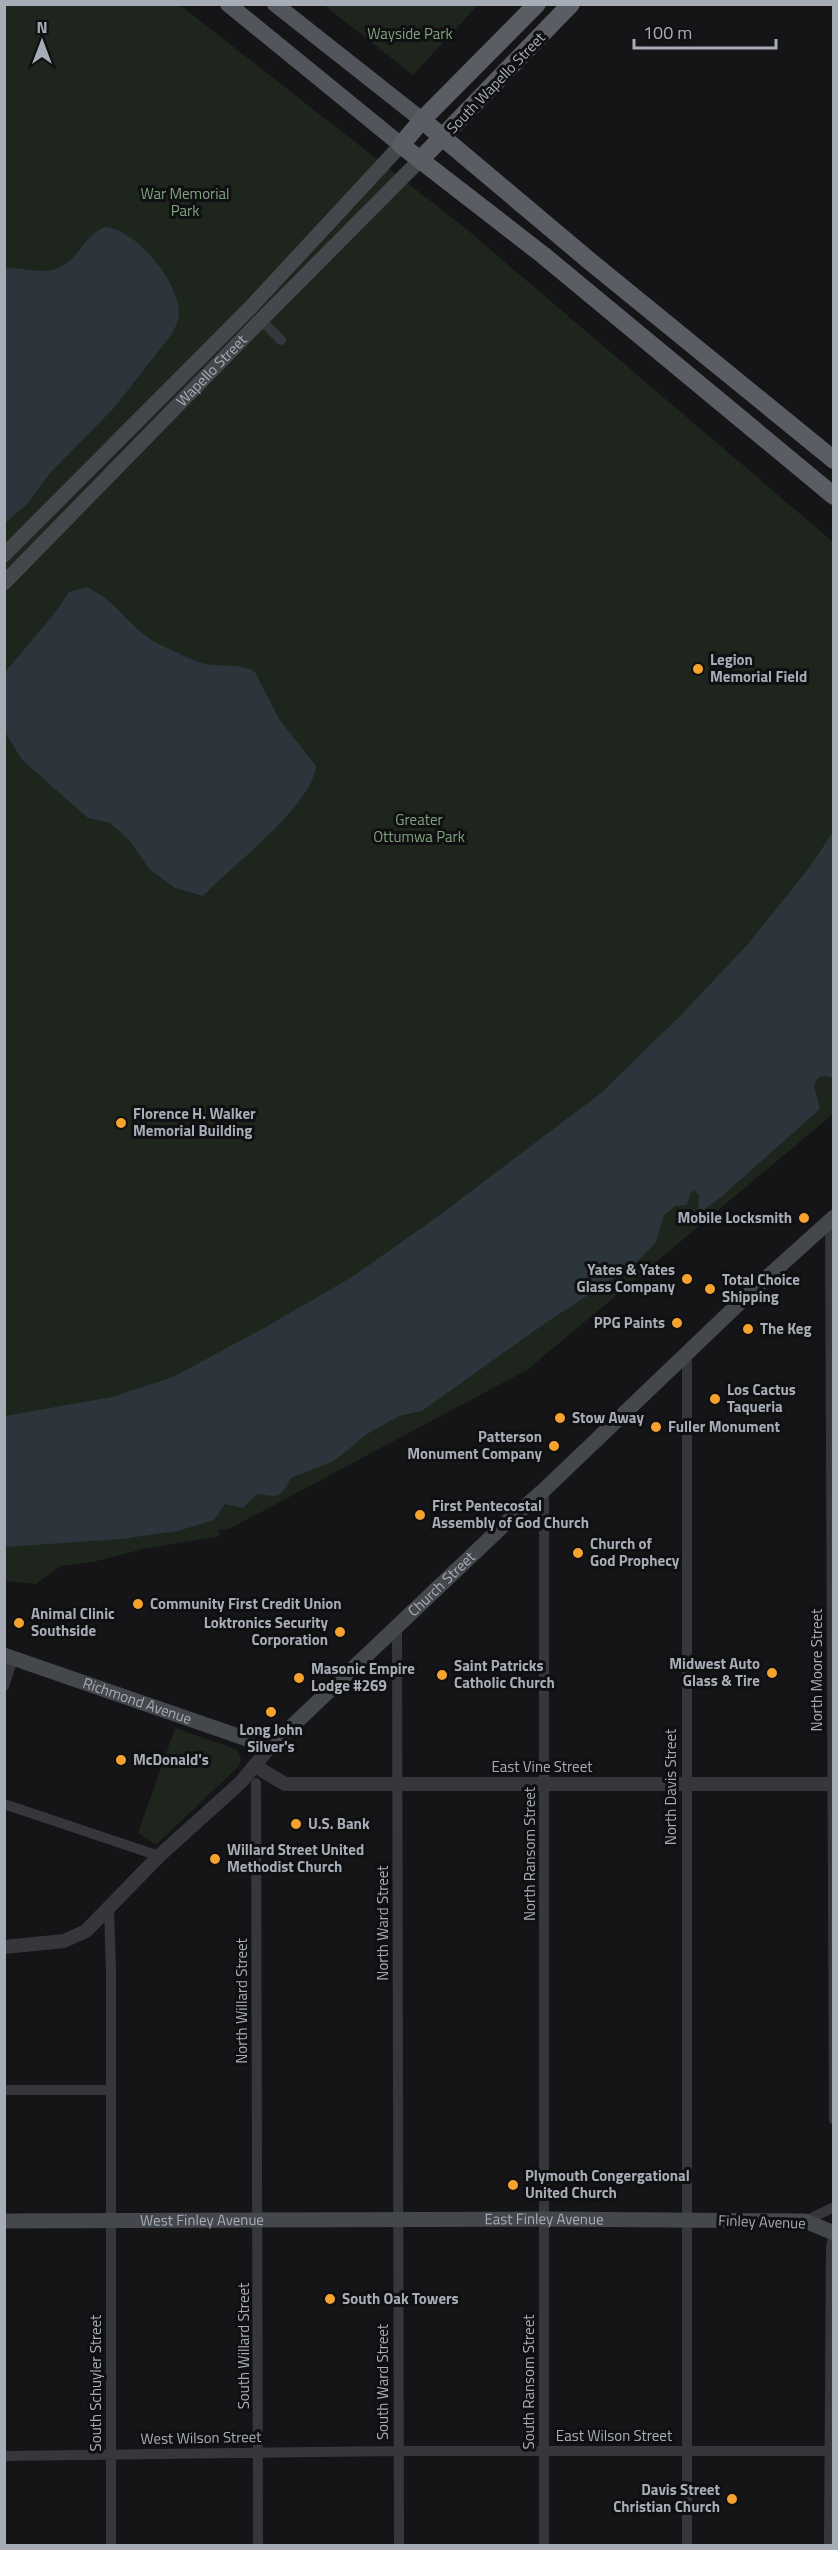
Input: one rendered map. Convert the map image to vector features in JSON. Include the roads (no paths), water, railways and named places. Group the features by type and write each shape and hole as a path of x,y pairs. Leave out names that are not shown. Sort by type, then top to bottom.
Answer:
{"highway":[{"name":"South Wapello Street","path":"401,145 422,120 537,4"},
{"name":"South Wapello Street","path":"420,160 571,4"},
{"path":"422,120 604,273 834,459"},
{"path":"401,145 543,255 834,496"}],"main road":[{"path":"228,4 401,145"},
{"path":"275,4 422,120"},
{"name":"Wapello Street","path":"4,555 250,308 401,145"},
{"name":"Wapello Street","path":"4,584 420,160"},
{"name":"Church Street","path":"270,1747 832,1219"},
{"name":"Richmond Avenue","path":"9,1657 270,1747"},
{"name":"West Finley Avenue","path":"4,2222 398,2219"},
{"name":"East Finley Avenue","path":"398,2219 688,2220"},
{"name":"Finley Avenue","path":"688,2220 805,2221 834,2234"}],"street":[{"path":"261,320 281,340"},
{"name":"North Moore Street","path":"832,1219 834,2120"},
{"name":"North Davis Street","path":"687,1353 687,2546"},
{"name":"North Ransom Street","path":"544,1490 544,2219"},
{"name":"North Ward Street","path":"398,1627 398,2219"},
{"path":"4,1686 9,1657"},
{"name":"Church Street","path":"4,1947 64,1941 86,1931 109,1910 159,1856 255,1766 270,1747"},
{"name":"East Vine Street","path":"255,1766 285,1784 833,1784"},
{"name":"North Willard Street","path":"256,1783 259,2219"},
{"path":"4,1804 159,1856"},
{"name":"South Schuyler Street","path":"109,1910 111,1969 111,2546"},
{"path":"4,2090 110,2090"},
{"path":"805,2221 834,2207"},
{"name":"South Willard Street","path":"258,2546 259,2219"},
{"name":"South Ward Street","path":"398,2219 399,2546"},
{"name":"South Ransom Street","path":"544,2219 544,2546"},
{"path":"830,2546 831,2246 834,2234"},
{"name":"East Wilson Street","path":"398,2451 830,2451"},
{"name":"West Wilson Street","path":"4,2456 398,2451"}],"place":[{"name":"Legion Memorial Field","path":"698,669"},
{"name":"Florence H. Walker Memorial Building","path":"121,1123"},
{"name":"Mobile Locksmith","path":"804,1218"},
{"name":"Yates & Yates Glass Company","path":"687,1279"},
{"name":"Total Choice Shipping","path":"710,1289"},
{"name":"PPG Paints","path":"677,1323"},
{"name":"The Keg","path":"748,1329"},
{"name":"Los Cactus Taqueria","path":"715,1399"},
{"name":"Stow Away","path":"560,1418"},
{"name":"Fuller Monument","path":"656,1427"},
{"name":"Patterson Monument Company","path":"554,1446"},
{"name":"First Pentecostal Assembly of God Church","path":"420,1515"},
{"name":"Church of God Prophecy","path":"578,1553"},
{"name":"Community First Credit Union","path":"138,1604"},
{"name":"Animal Clinic Southside","path":"19,1623"},
{"name":"Loktronics Security Corporation","path":"340,1632"},
{"name":"Midwest Auto Glass & Tire","path":"772,1673"},
{"name":"Saint Patricks Catholic Church","path":"442,1675"},
{"name":"Masonic Empire Lodge #269","path":"299,1678"},
{"name":"Long John Silver's","path":"271,1712"},
{"name":"McDonald's","path":"121,1760"},
{"name":"U.S. Bank","path":"296,1824"},
{"name":"Willard Street United Methodist Church","path":"215,1859"},
{"name":"Plymouth Congergational United Church","path":"513,2185"},
{"name":"South Oak Towers","path":"330,2299"},
{"name":"Davis Street Christian Church","path":"732,2499"}],"park label":[{"name":"Wayside Park","path":"410,34"},
{"name":"War Memorial Park","path":"185,202"},
{"name":"Greater Ottumwa Park","path":"419,828"}]}
